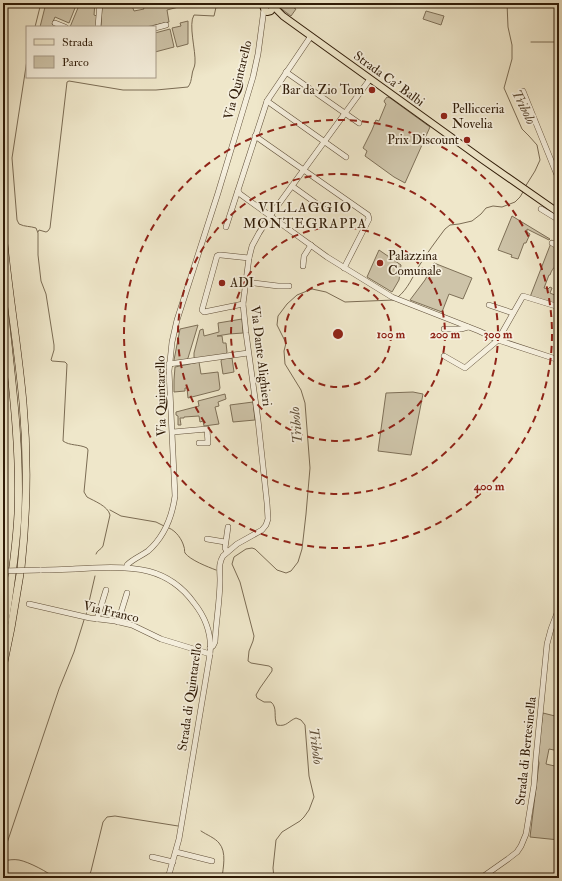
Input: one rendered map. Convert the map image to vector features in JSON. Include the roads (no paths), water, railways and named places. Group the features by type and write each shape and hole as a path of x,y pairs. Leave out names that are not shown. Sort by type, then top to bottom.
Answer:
{"highway":[{"path":"3,10 4,3"},
{"path":"3,233 20,375 26,472 20,571 12,628 3,667"},
{"path":"3,296 16,424 18,470 18,513 14,562 3,637"}],"main road":[{"name":"Strada Ca' Balbi","path":"268,6 559,213"}],"street":[{"path":"98,26 100,3"},
{"name":"Via Quintarello","path":"127,567 129,563 149,550 162,535 174,507 173,432 169,364 172,342 177,320 218,193 253,77 258,54 262,21 268,6"},
{"path":"55,23 63,26"},
{"path":"156,28 166,25"},
{"path":"226,227 267,101 310,36"},
{"path":"286,72 359,123"},
{"name":"Via Dante Alighieri","path":"227,552 236,544 262,530 268,519 258,420 248,353 243,304 245,282 252,246 258,233 370,78"},
{"path":"523,91 559,180"},
{"path":"267,101 346,157"},
{"path":"255,136 368,215 369,219 344,268"},
{"path":"292,186 324,209"},
{"path":"238,191 270,216 344,268 392,297 498,340 559,360"},
{"path":"541,209 559,220"},
{"path":"552,243 559,247"},
{"path":"304,266 304,256 311,245"},
{"path":"243,304 204,312 202,310 218,255 249,258"},
{"path":"245,282 289,286"},
{"path":"444,356 465,368 498,340 523,296 559,307"},
{"path":"489,305 513,313"},
{"path":"444,328 461,329 468,327"},
{"path":"169,364 248,353"},
{"path":"173,432 207,429 208,444 199,443"},
{"path":"210,648 213,646 214,642 220,579 220,563 223,556 227,552 224,548 228,527"},
{"path":"559,527 557,542 559,557"},
{"path":"207,539 225,542"},
{"path":"3,571 127,567"},
{"name":"Strada di Quintarello","path":"127,567 143,570 160,576 185,592 203,615 208,630 210,654 181,831 168,878"},
{"path":"97,619 106,590"},
{"path":"118,622 127,593"},
{"name":"Via Franco","path":"29,604 85,617 132,625 161,639 210,654"},
{"name":"Strada di Bertesinella","path":"481,878 517,852 526,834 534,785 547,648 550,633 559,608"},
{"path":"176,852 212,862"},
{"path":"152,858 173,862"}],"waterway":[{"path":"35,26 41,3"},
{"path":"38,232 39,230 46,232 50,228 67,82 69,81 123,90 156,90 188,87 195,66 192,19 194,15 214,16 217,3"},
{"name":"Tribolo","path":"507,3 508,27 512,45 512,59 504,88 522,129 537,145 540,160 525,187"},
{"path":"531,42 559,42"},
{"path":"26,67 12,158 17,220 21,225 36,228 38,233 38,255 41,281 46,294 54,345 51,360 65,362 67,364 63,441 87,448 84,492 87,497 104,506 110,515 103,546 96,554"},
{"name":"Tribolo","path":"398,297 402,294 422,261 445,229 450,225 472,221 486,208 493,206 502,207 515,202 523,192"},
{"name":"Tribolo","path":"274,878 273,868 276,840 282,832 304,817 309,810 314,797 309,776 305,725 301,720 296,718 285,724 277,725 273,704 271,702 264,702 257,698 256,695 272,671 272,668 248,661 249,651 254,636 240,582 232,564 234,557 246,549 252,548 255,549 277,570 286,573 291,571 298,562 302,549 310,468 305,403 301,390 285,364 284,351 286,343 277,325 278,316 287,304 297,295 312,289 326,292 345,302 394,300"},
{"path":"110,510 121,516 156,522 164,526"},
{"path":"169,528 180,538 187,556 216,570"},
{"path":"86,615 95,576"},
{"path":"3,855 84,620"},
{"path":"81,878 89,876 103,822 107,817 115,816 178,826"},
{"path":"201,831 219,843 223,851 224,860 222,878"},
{"path":"3,861 23,861 55,878"}],"place":[{"name":"Bar da Zio Tom","path":"372,90"},
{"name":"Pellicceria Novelia","path":"444,116"},
{"name":"Prix Discount","path":"467,140"},
{"name":"Palazzina Comunale","path":"380,263"},
{"name":"ADI","path":"222,283"}],"district":[{"name":"VILLAGGIO MONTEGRAPPA","path":"305,216"}]}
